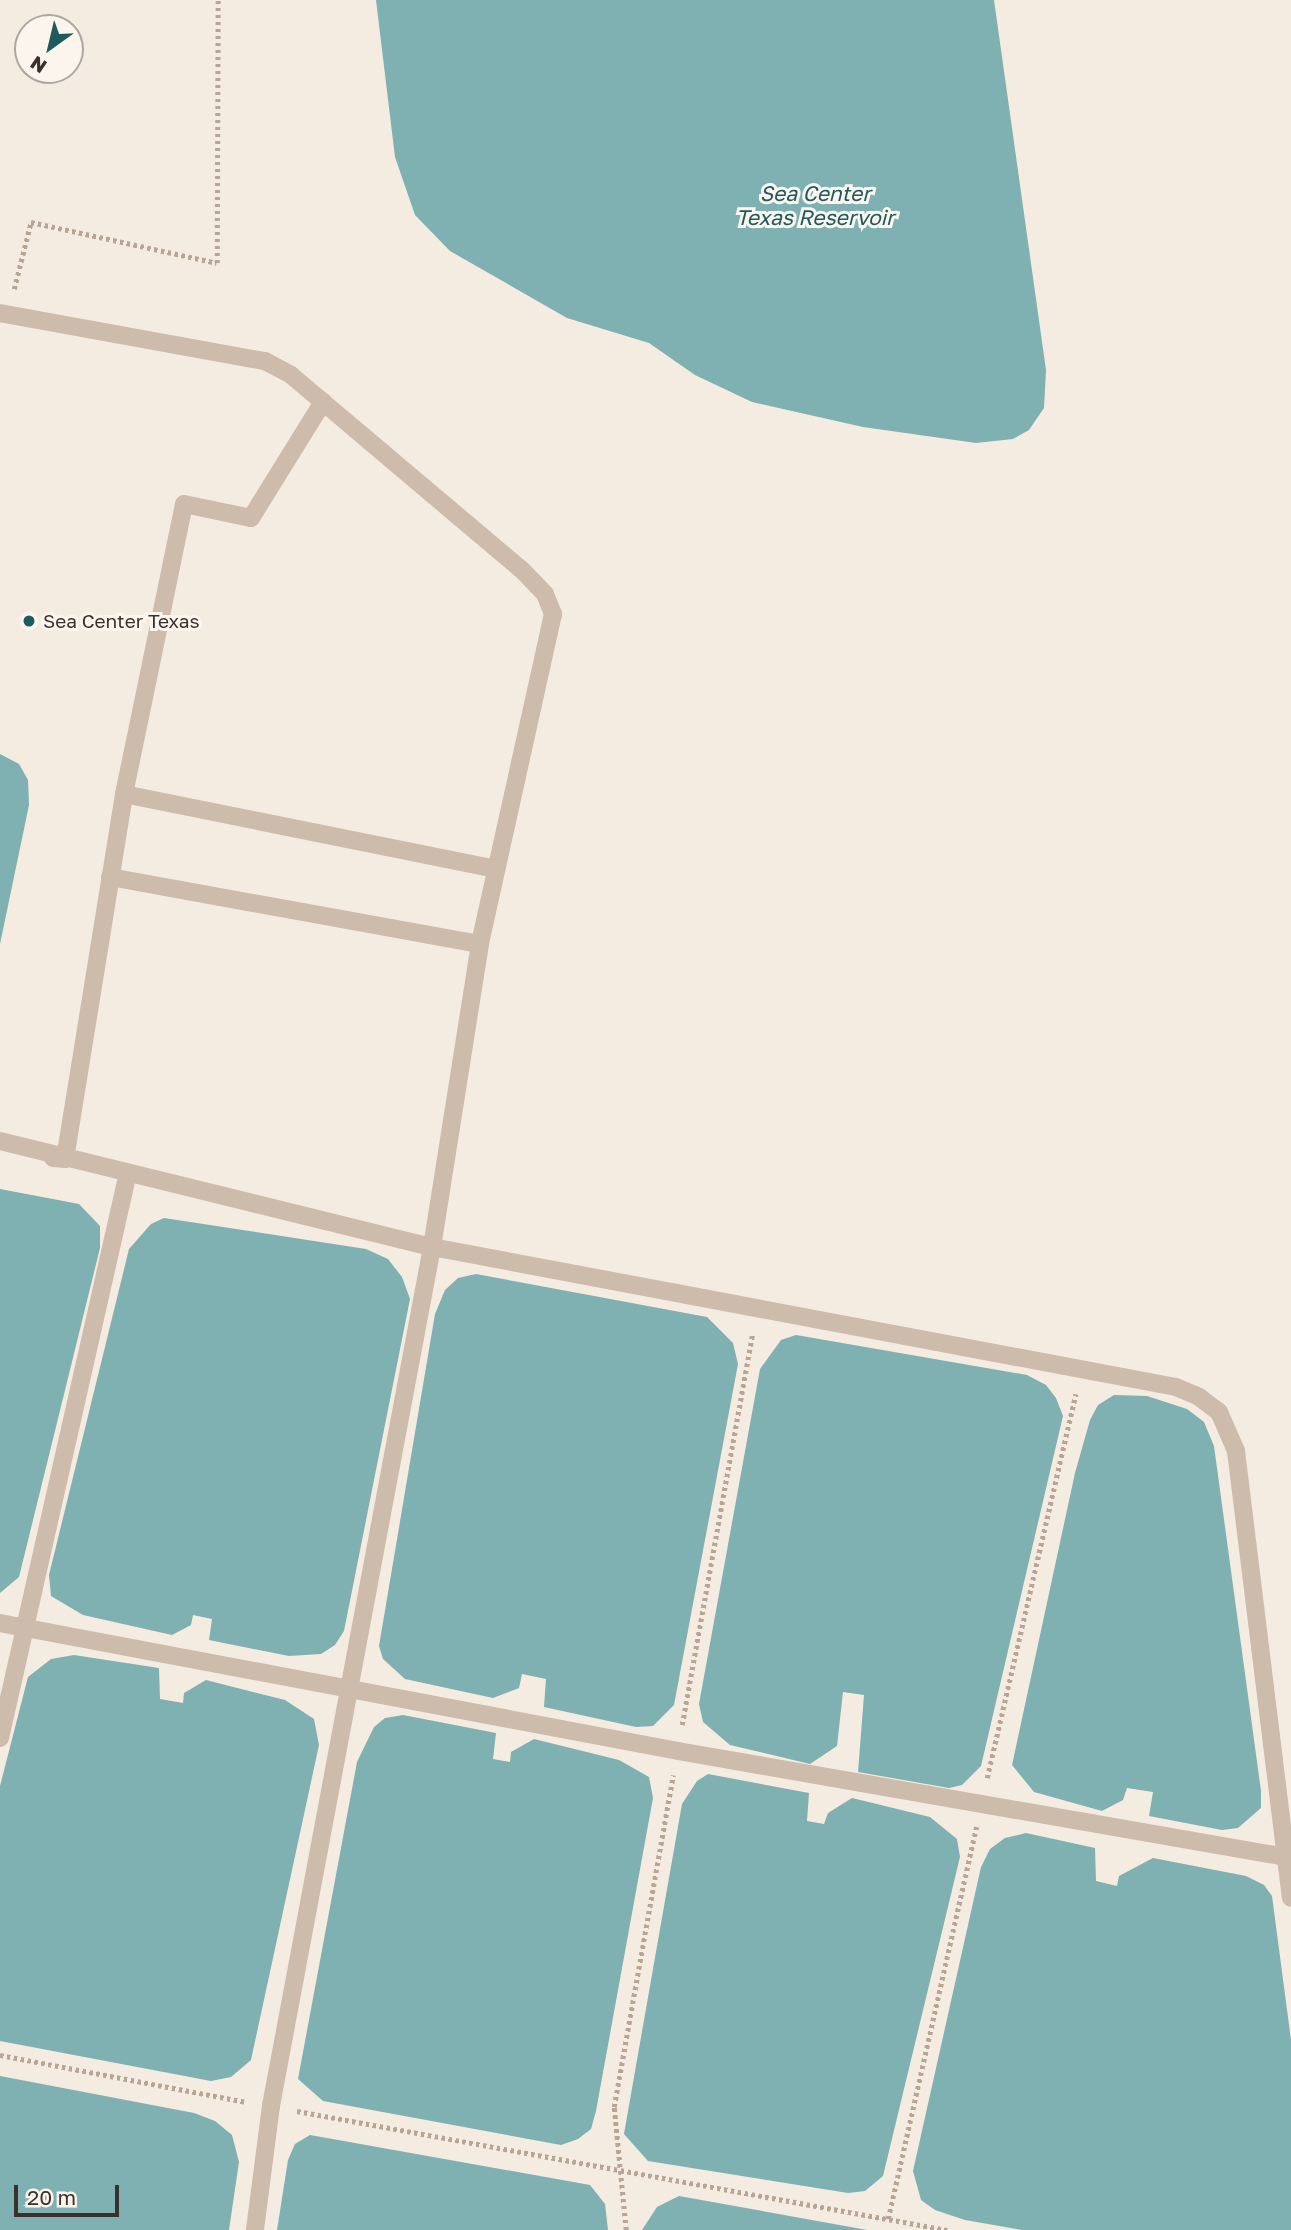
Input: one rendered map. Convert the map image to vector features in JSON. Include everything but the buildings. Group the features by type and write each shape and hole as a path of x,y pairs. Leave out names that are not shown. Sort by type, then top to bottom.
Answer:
{"lane":[{"path":"4,313 265,361 291,375 522,570 545,594 553,614 480,944 432,1247 271,2106 255,2230"},
{"path":"65,1158 124,794 184,504 251,518 323,402"},
{"path":"124,794 496,869"},
{"path":"110,877 480,944"},
{"path":"0,1141 432,1247 1175,1387 1199,1397 1219,1412 1236,1451 1291,1898"},
{"path":"0,1153 65,1158"},
{"path":"0,1738 128,1173"},
{"path":"0,1623 1286,1857"}],"path":[{"path":"4,313 31,222 216,263 218,0"},
{"path":"0,2055 947,2230"}],"water":[{"name":"Sea Center Texas Reservoir","path":"376,0 994,0 1046,370 1044,408 1029,430 1013,439 976,443 863,427 752,402 695,375 649,343 567,318 450,251 415,215 395,157"},
{"path":"0,754 19,764 28,780 29,805 0,944"},
{"path":"0,1189 79,1204 100,1226 100,1248 19,1577 0,1593"},
{"path":"164,1218 366,1249 388,1259 402,1277 410,1299 344,1631 335,1645 321,1654 289,1656 209,1640 212,1619 193,1615 191,1625 172,1635 83,1615 51,1596 49,1575 129,1249 151,1224"},
{"path":"476,1274 707,1317 733,1343 738,1364 674,1705 653,1726 636,1727 544,1707 546,1679 522,1674 519,1688 493,1698 405,1679 383,1659 379,1646 435,1314 445,1290 458,1278"},
{"path":"796,1335 1027,1375 1046,1385 1056,1398 1063,1416 981,1766 962,1785 949,1788 858,1772 864,1695 843,1692 837,1746 810,1764 730,1745 703,1722 699,1704 760,1369 781,1340"},
{"path":"1114,1395 1147,1396 1187,1409 1204,1422 1214,1446 1261,1791 1261,1808 1238,1828 1222,1830 1149,1816 1153,1792 1127,1788 1123,1800 1102,1811 1034,1792 1012,1765 1075,1473 1090,1420 1098,1405"},
{"path":"74,1655 159,1668 160,1699 183,1703 184,1693 206,1680 285,1700 314,1719 319,1745 251,2060 231,2077 211,2081 0,2041 0,1786 28,1677 51,1659"},
{"path":"403,1715 496,1733 493,1759 510,1762 511,1752 534,1739 619,1760 649,1777 653,1798 596,2111 591,2129 578,2139 561,2145 323,2101 298,2079 357,1762 374,1727 385,1718"},
{"path":"708,1774 809,1793 807,1821 824,1824 828,1813 852,1798 930,1817 957,1839 960,1857 883,2176 865,2191 848,2193 648,2161 624,2134 682,1804 697,1781"},
{"path":"1026,1833 1095,1848 1096,1881 1117,1886 1119,1876 1153,1858 1246,1876 1264,1885 1272,1896 1291,2040 1291,2230 1022,2230 965,2220 935,2210 921,2200 913,2171 981,1867 990,1849 1005,1838"},
{"path":"0,2076 194,2113 215,2121 232,2135 239,2162 229,2230 0,2230"},
{"path":"310,2135 590,2185 605,2204 608,2230 277,2230 288,2160 295,2144"},
{"path":"679,2196 867,2230 642,2230 657,2207"}],"place":[{"name":"Sea Center Texas","path":"29,621"}]}
